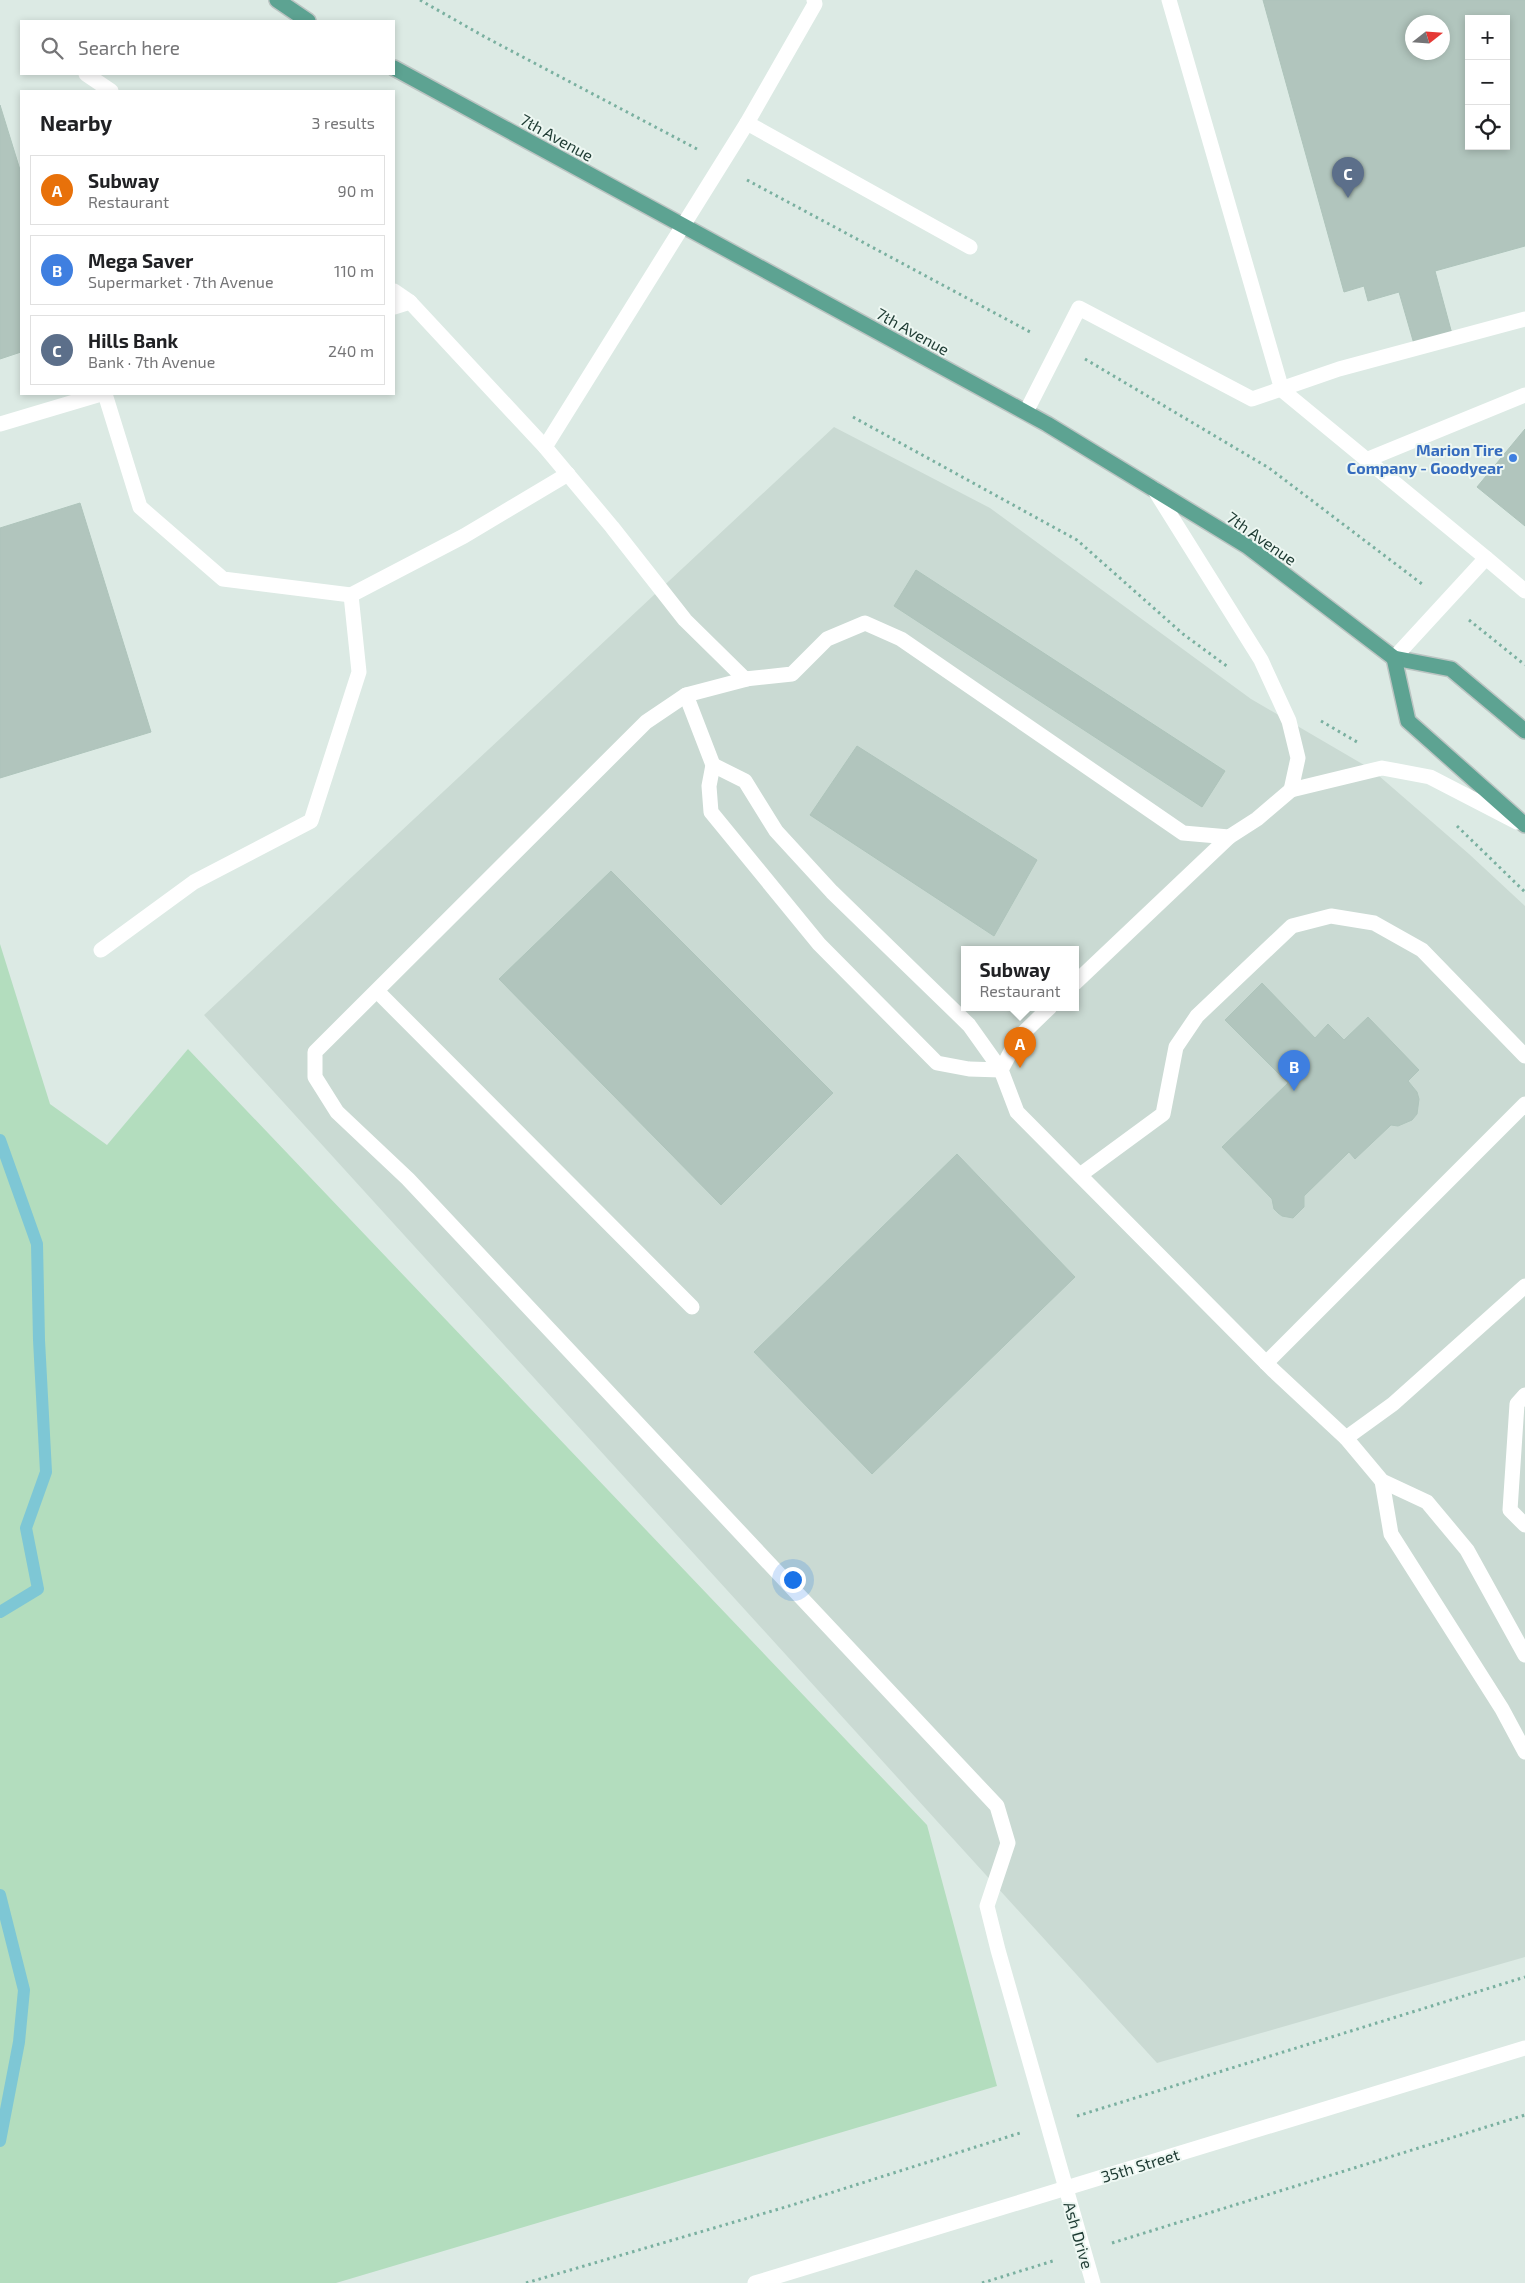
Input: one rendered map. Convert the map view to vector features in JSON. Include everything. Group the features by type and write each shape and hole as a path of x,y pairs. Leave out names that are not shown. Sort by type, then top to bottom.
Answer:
{"main road":[{"path":"277,0 307,20"},
{"name":"7th Avenue","path":"395,69 1026,412 1247,546 1394,658 1451,669 1525,731"},
{"path":"1394,658 1408,721 1525,825"}],"street":[{"path":"545,447 747,122 815,4 814,0"},
{"path":"1169,0 1282,390 1525,590"},
{"path":"87,75 110,90"},
{"path":"747,122 970,247"},
{"path":"395,292 410,302 545,447 685,620 747,679"},
{"path":"395,307 410,302"},
{"path":"1026,412 1079,308 1252,399 1339,369 1525,319"},
{"path":"0,424 98,395"},
{"path":"105,395 140,507 223,579 351,595 464,536 568,474"},
{"path":"1366,460 1525,395"},
{"path":"1154,489 1261,660 1290,721 1298,758 1292,790"},
{"path":"1394,658 1486,558"},
{"path":"101,950 194,882 311,821 359,672 351,595"},
{"name":"Ash Drive","path":"1093,2283 987,1906 1008,1843 997,1806 408,1179 337,1112 315,1077 316,1052 646,722 686,695 747,679 792,674 827,639 865,624 901,639 1183,834 1229,837"},
{"path":"686,695 713,766 709,786 711,812 819,944 937,1063 969,1069 1001,1070"},
{"path":"713,766 745,781 776,831 832,892 969,1025 1001,1070 1017,1112 1266,1363 1346,1438 1382,1481 1427,1502 1461,1543 1525,1655"},
{"path":"1079,980 1229,837 1257,819 1292,790 1382,768 1430,776 1525,825"},
{"path":"1080,1175 1163,1114 1176,1047 1197,1016 1292,926 1331,916 1374,923 1422,950 1525,1056"},
{"path":"376,991 692,1307"},
{"path":"1001,1070 1018,1038 1046,1011"},
{"path":"1266,1363 1525,1104"},
{"path":"1346,1438 1393,1404 1525,1286"},
{"path":"1525,1395 1517,1404 1510,1510 1525,1525"},
{"path":"1382,1481 1391,1534 1502,1709 1525,1752"},
{"name":"35th Street","path":"755,2283 783,2279 1065,2188 1525,2048"}],"path":[{"path":"420,0 485,37 681,140 787,202 1102,368 1269,468 1446,602 1525,665"},
{"path":"853,417 1077,540 1183,634 1229,667"},
{"path":"1281,704 1318,719 1364,746 1394,770"},
{"path":"1452,821 1525,892"},
{"path":"982,2283 1525,2115"}],"shaded area":[{"path":"834,427 990,508 1251,699 1371,769 1469,854 1525,906 1525,1957 1157,2063 204,1015"}],"green space":[{"path":"0,944 50,1104 107,1145 188,1049 927,1825 997,2086 336,2283 0,2283"}],"building":[{"path":"1263,0 1525,0 1525,246 1435,271 1452,334 1414,344 1399,292 1368,301 1364,286 1344,292"},
{"path":"0,105 20,170 20,352 0,359"},
{"name":"Marion Tire Company - Goodyear","path":"1525,429 1525,526 1477,487"},
{"path":"80,503 151,732 0,778 0,528"},
{"path":"916,570 1225,771 1202,807 894,606"},
{"path":"857,746 1037,860 994,936 810,815"},
{"path":"611,871 833,1093 721,1205 499,979"},
{"path":"1262,983 1315,1038 1328,1024 1344,1040 1368,1017 1419,1070 1408,1081 1417,1092 1419,1099 1417,1114 1412,1120 1398,1126 1391,1125 1355,1159 1349,1152 1304,1196 1304,1207 1293,1218 1282,1216 1274,1209 1272,1199 1222,1147 1288,1083 1225,1020"},
{"path":"957,1154 1075,1277 872,1474 754,1352"}],"waterway":[{"path":"0,1140 37,1244 39,1340 46,1472 26,1528 38,1589 0,1612"},
{"path":"0,1895 24,1990 19,2042 0,2141"}],"place":[{"name":"Hills Bank","path":"1348,198"},
{"name":"Marion Tire Company - Goodyear","path":"1513,458"},
{"name":"Subway","path":"1020,1068"},
{"name":"Mega Saver","path":"1294,1091"}]}
